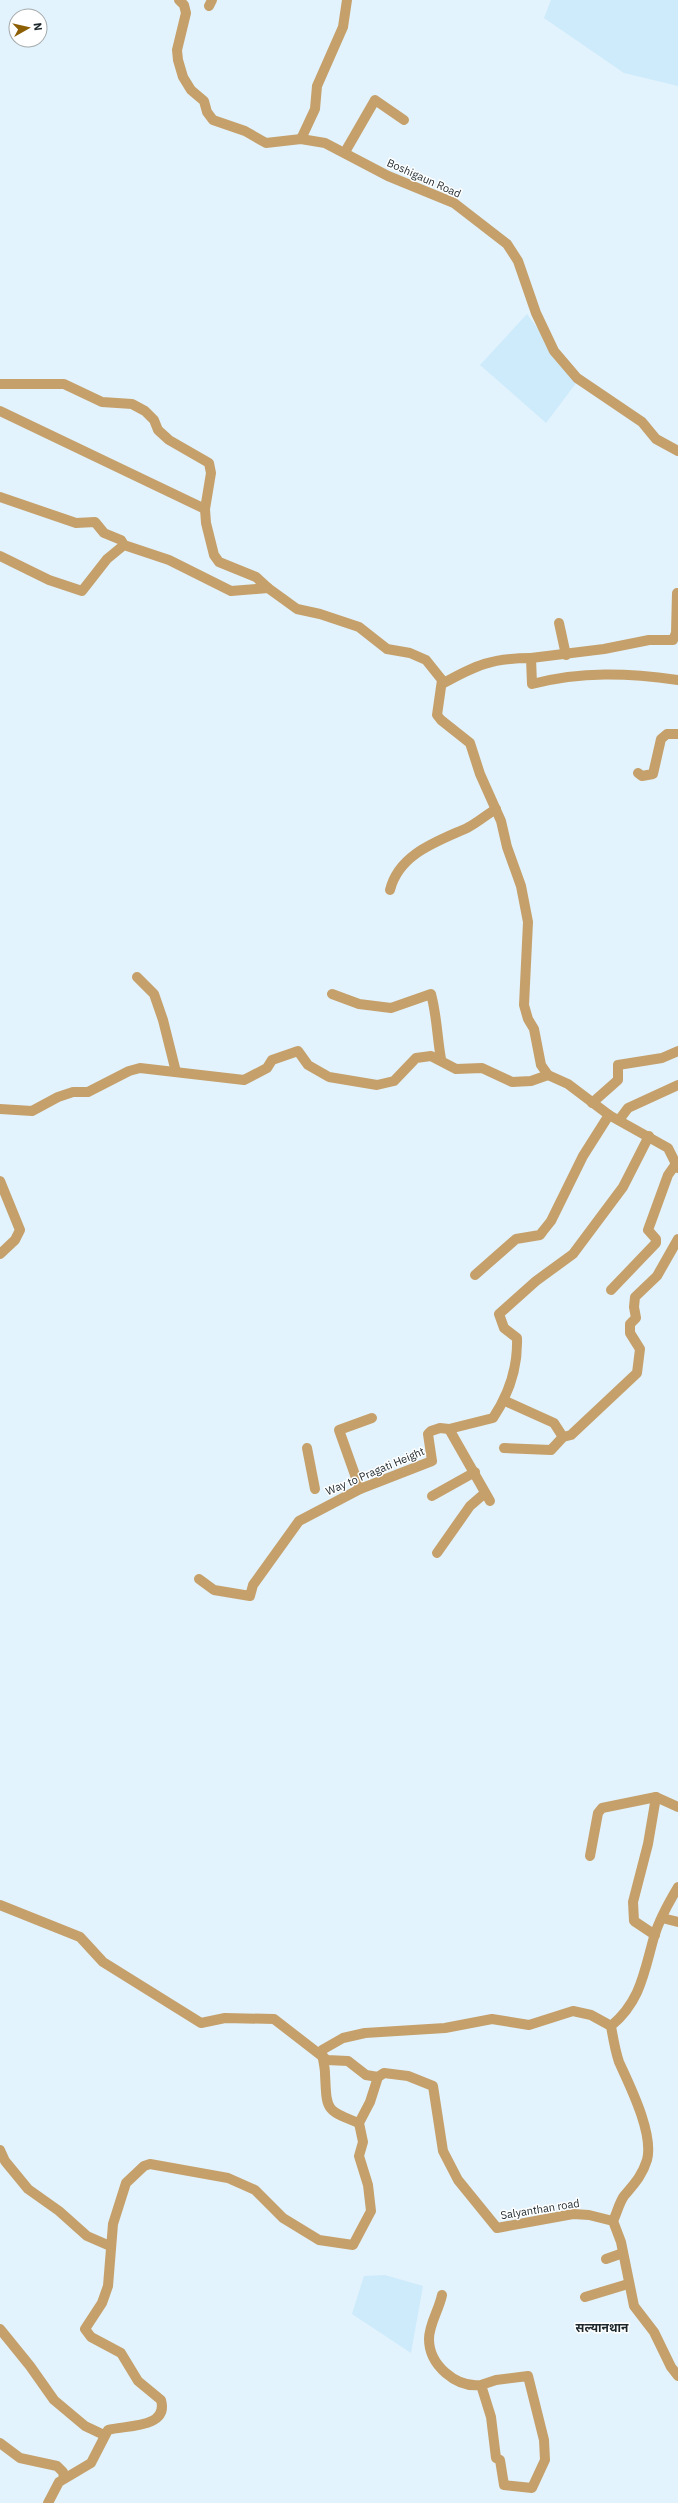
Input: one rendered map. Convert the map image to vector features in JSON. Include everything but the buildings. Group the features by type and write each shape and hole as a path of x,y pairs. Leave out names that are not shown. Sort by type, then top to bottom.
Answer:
{"street":[{"name":"Boshigaun Road","path":"179,0 184,5 186,13 177,50 178,60 191,90 204,101 207,112 213,120 245,130 266,143 301,139 325,143 345,152 388,176 454,203 507,244 518,261 536,313 554,351 585,385 642,422 656,440 678,451"},
{"path":"301,139 315,110 317,86 343,27 347,0"},
{"path":"345,152 375,100 404,120"},
{"path":"0,384 64,384 102,402 132,404 144,411 154,420 158,430 169,440 209,463 211,473 205,509 210,543 214,555 219,562 256,578 297,609 360,627 387,649 410,653 426,660 442,680 442,684 470,668 502,658 531,658 566,655 649,640 673,640 676,633 677,592"},
{"path":"0,411 205,509"},
{"path":"0,497 76,523 95,522 104,533 121,540 124,545 169,560 231,591 268,588"},
{"path":"0,556 49,580 82,591 107,559 124,545"},
{"path":"559,623 566,655"},
{"path":"531,658 532,684 588,674 617,674 678,680"},
{"path":"442,680 437,715 441,720 470,743 480,774 496,809 521,886 527,912 528,948 523,983 524,1005 528,1019 534,1029 541,1065 548,1075 568,1084 609,1115 668,1148 677,1167 668,1175 648,1230 656,1239 656,1243 611,1290"},
{"path":"638,774 642,776 653,774 661,739 667,734 678,734"},
{"path":"390,890 394,876 408,859 427,846 468,827 496,809"},
{"path":"138,977 154,994 163,1020 176,1072"},
{"path":"332,994 359,1004 391,1008 432,994 438,1016 438,1042 441,1059"},
{"path":"0,1109 32,1111 58,1097 73,1092 88,1092 129,1070 140,1068 244,1080 267,1068 272,1060 298,1051 308,1065 329,1077 377,1085 394,1081 416,1058 431,1056 441,1059 456,1069 482,1068 512,1082 531,1081 548,1075"},
{"path":"592,1103 618,1080 618,1065 662,1058 678,1051"},
{"path":"619,1120 628,1108 678,1085"},
{"path":"475,1275 516,1239 540,1235 544,1231 551,1221 580,1161 609,1115"},
{"name":"Way to Pragati Height","path":"199,1579 214,1590 250,1596 253,1585 294,1526 323,1507 360,1489 432,1461 430,1432 440,1428 449,1429 492,1418 505,1401 518,1359 517,1338 504,1328 499,1314 536,1281 573,1254 623,1187 649,1136"},
{"path":"0,1181 20,1230 16,1240 0,1254"},
{"path":"504,1448 551,1450 562,1437 571,1436 637,1373 640,1349 630,1334 630,1324 636,1318 633,1303 656,1276 678,1239"},
{"path":"505,1401 554,1423 562,1437"},
{"path":"360,1489 339,1430 372,1418"},
{"path":"437,1553 470,1506 487,1497 475,1472 449,1429"},
{"path":"306,1448 315,1489"},
{"path":"432,1496 475,1472"},
{"path":"590,1856 598,1814 602,1808 656,1797 678,1807"},
{"path":"655,1935 634,1921 633,1902 648,1844 656,1797"},
{"path":"611,2026 624,2014 635,1999 655,1935 678,1887"},
{"path":"0,1904 80,1936 103,1962 201,2022 225,2018 274,2018 322,2056 334,2061 348,2061 366,2075 378,2077 370,2102 359,2123 363,2142 359,2156 368,2185 371,2210 353,2244 319,2240 283,2218 254,2190 228,2178 150,2164 144,2166 126,2183 113,2224 110,2246 110,2276 108,2286 97,2311 87,2323 86,2333 121,2354 138,2381 155,2394 162,2406 161,2414 154,2420 139,2426 108,2430 90,2463 64,2478 54,2489 48,2503"},
{"path":"662,1918 678,1922"},
{"path":"359,2123 331,2109 324,2098 325,2065 322,2050 331,2044 365,2033 445,2028 492,2019 529,2025 573,2011 591,2015 611,2026"},
{"path":"611,2026 613,2042 619,2062 629,2080 648,2146 647,2160 638,2181 624,2197 613,2221 621,2242 628,2284 634,2306 654,2332 670,2366 678,2376"},
{"name":"Salyanthan road","path":"378,2077 384,2073 408,2076 433,2086 443,2151 458,2180 498,2228 573,2214 589,2215 613,2221"},
{"path":"0,2150 5,2161 28,2189 59,2211 87,2236 110,2246"},
{"path":"606,2259 622,2253"},
{"path":"585,2297 628,2284"},
{"path":"442,2295 431,2326 429,2340 431,2352 439,2366 451,2378 472,2386 481,2385 496,2380 528,2376 544,2440 545,2460 532,2488 504,2485 500,2460 496,2458 491,2417 481,2385"},
{"path":"0,2330 30,2366 54,2400 85,2426 104,2435"},
{"path":"0,2443 20,2458 57,2466 63,2472 64,2478"}],"shaded area":[{"path":"551,0 678,0 678,86 624,73 544,18"},
{"path":"527,314 577,382 546,423 480,365"},
{"path":"385,2275 423,2286 411,2353 352,2314 364,2276"}],"district":[{"name":"सल्यानथान","path":"602,2328"}]}
